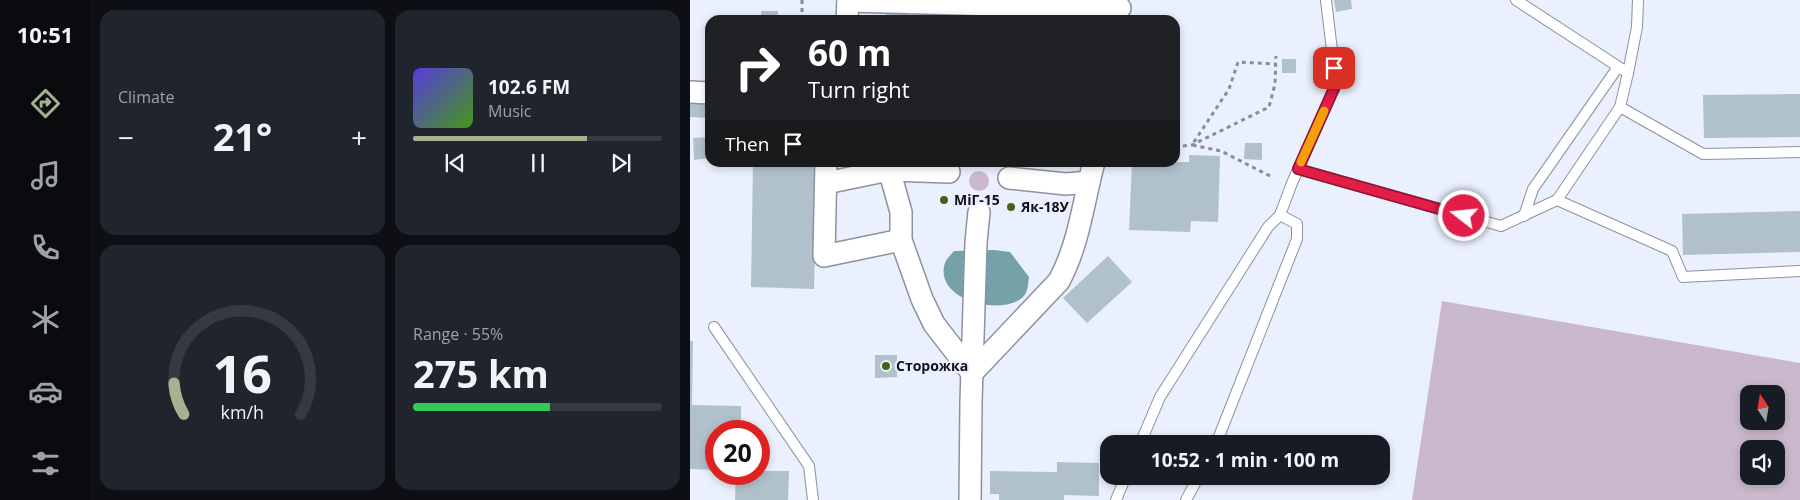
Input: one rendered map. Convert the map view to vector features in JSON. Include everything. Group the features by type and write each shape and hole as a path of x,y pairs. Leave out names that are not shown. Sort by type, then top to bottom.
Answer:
{"street":[{"path":"848,7 1119,9"},
{"path":"690,92 705,93"},
{"path":"879,167 826,173 824,256 901,240"},
{"path":"888,167 901,212 901,240 919,290 934,324 972,373"},
{"path":"898,167 949,172"},
{"path":"972,373 1059,281 1069,262 1081,221 1091,172"},
{"path":"1010,178 1066,184 1091,172"},
{"path":"970,500 976,242 979,212"}],"lane":[{"path":"1144,435 1160,398 1268,227 1280,215 1298,169 1336,84 1326,0"},
{"path":"1516,0 1628,73"},
{"path":"1298,169 1501,226 1557,200 1620,107 1637,27 1638,0"},
{"path":"1524,216 1533,190 1618,67"},
{"path":"1620,107 1703,154 1800,152"},
{"path":"1557,200 1672,251 1683,278 1800,271"},
{"path":"1220,435 1297,239 1297,224 1280,215"},
{"path":"714,327 809,466 814,500"},
{"path":"1116,500 1122,485"},
{"path":"1186,500 1194,485"}],"path":[{"path":"802,0 802,15"},
{"path":"1192,145 1269,107 1275,84 1276,56"},
{"path":"1192,145 1229,89 1238,62 1275,64"},
{"path":"1180,146 1192,145 1221,151 1270,176"},
{"path":"908,369 972,373"}],"shaded area":[{"path":"979,171 986,174 989,181 986,188 979,191 972,188 969,181 972,174"},
{"path":"1442,301 1800,363 1800,500 1412,500"}],"water":[{"path":"994,250 1010,252 1029,277 1027,291 1022,298 1012,303 985,305 958,295 949,287 944,276 945,263 954,251"}],"building":[{"path":"1334,0 1351,0 1352,9 1336,12"},
{"path":"761,11 778,11 778,15 761,15"},
{"path":"886,13 908,13 908,15 886,15"},
{"path":"1282,59 1296,59 1296,73 1282,73"},
{"path":"1800,94 1800,137 1704,138 1703,95"},
{"path":"690,100 705,101 705,118 690,117"},
{"path":"705,137 705,159 694,160 693,138"},
{"path":"1245,143 1262,143 1262,160 1244,159"},
{"path":"1189,155 1220,156 1218,222 1191,221 1190,232 1129,230 1132,167 1180,167 1180,162 1189,162"},
{"path":"753,167 817,167 814,289 751,287"},
{"path":"1800,211 1800,252 1683,255 1682,214"},
{"path":"1108,256 1132,282 1087,323 1063,298"},
{"path":"690,341 693,341 692,405 741,406 741,420 705,420 705,470 690,469"},
{"name":"Сторожка","path":"875,355 897,355 897,377 875,378"},
{"path":"1057,462 1099,463 1099,496 1064,495 1064,500 999,500 999,494 990,494 990,471 1057,472"},
{"path":"770,471 789,471 788,500 735,500 736,485 770,485"}],"slow traffic":[{"path":"1301,162 1324,111"}],"place":[{"name":"МіГ-15","path":"944,200"},
{"name":"Як-18У","path":"1011,207"},
{"name":"Сторожка","path":"886,366"}],"route":[{"path":"1334,68 1336,84 1298,169 1464,216"}]}
